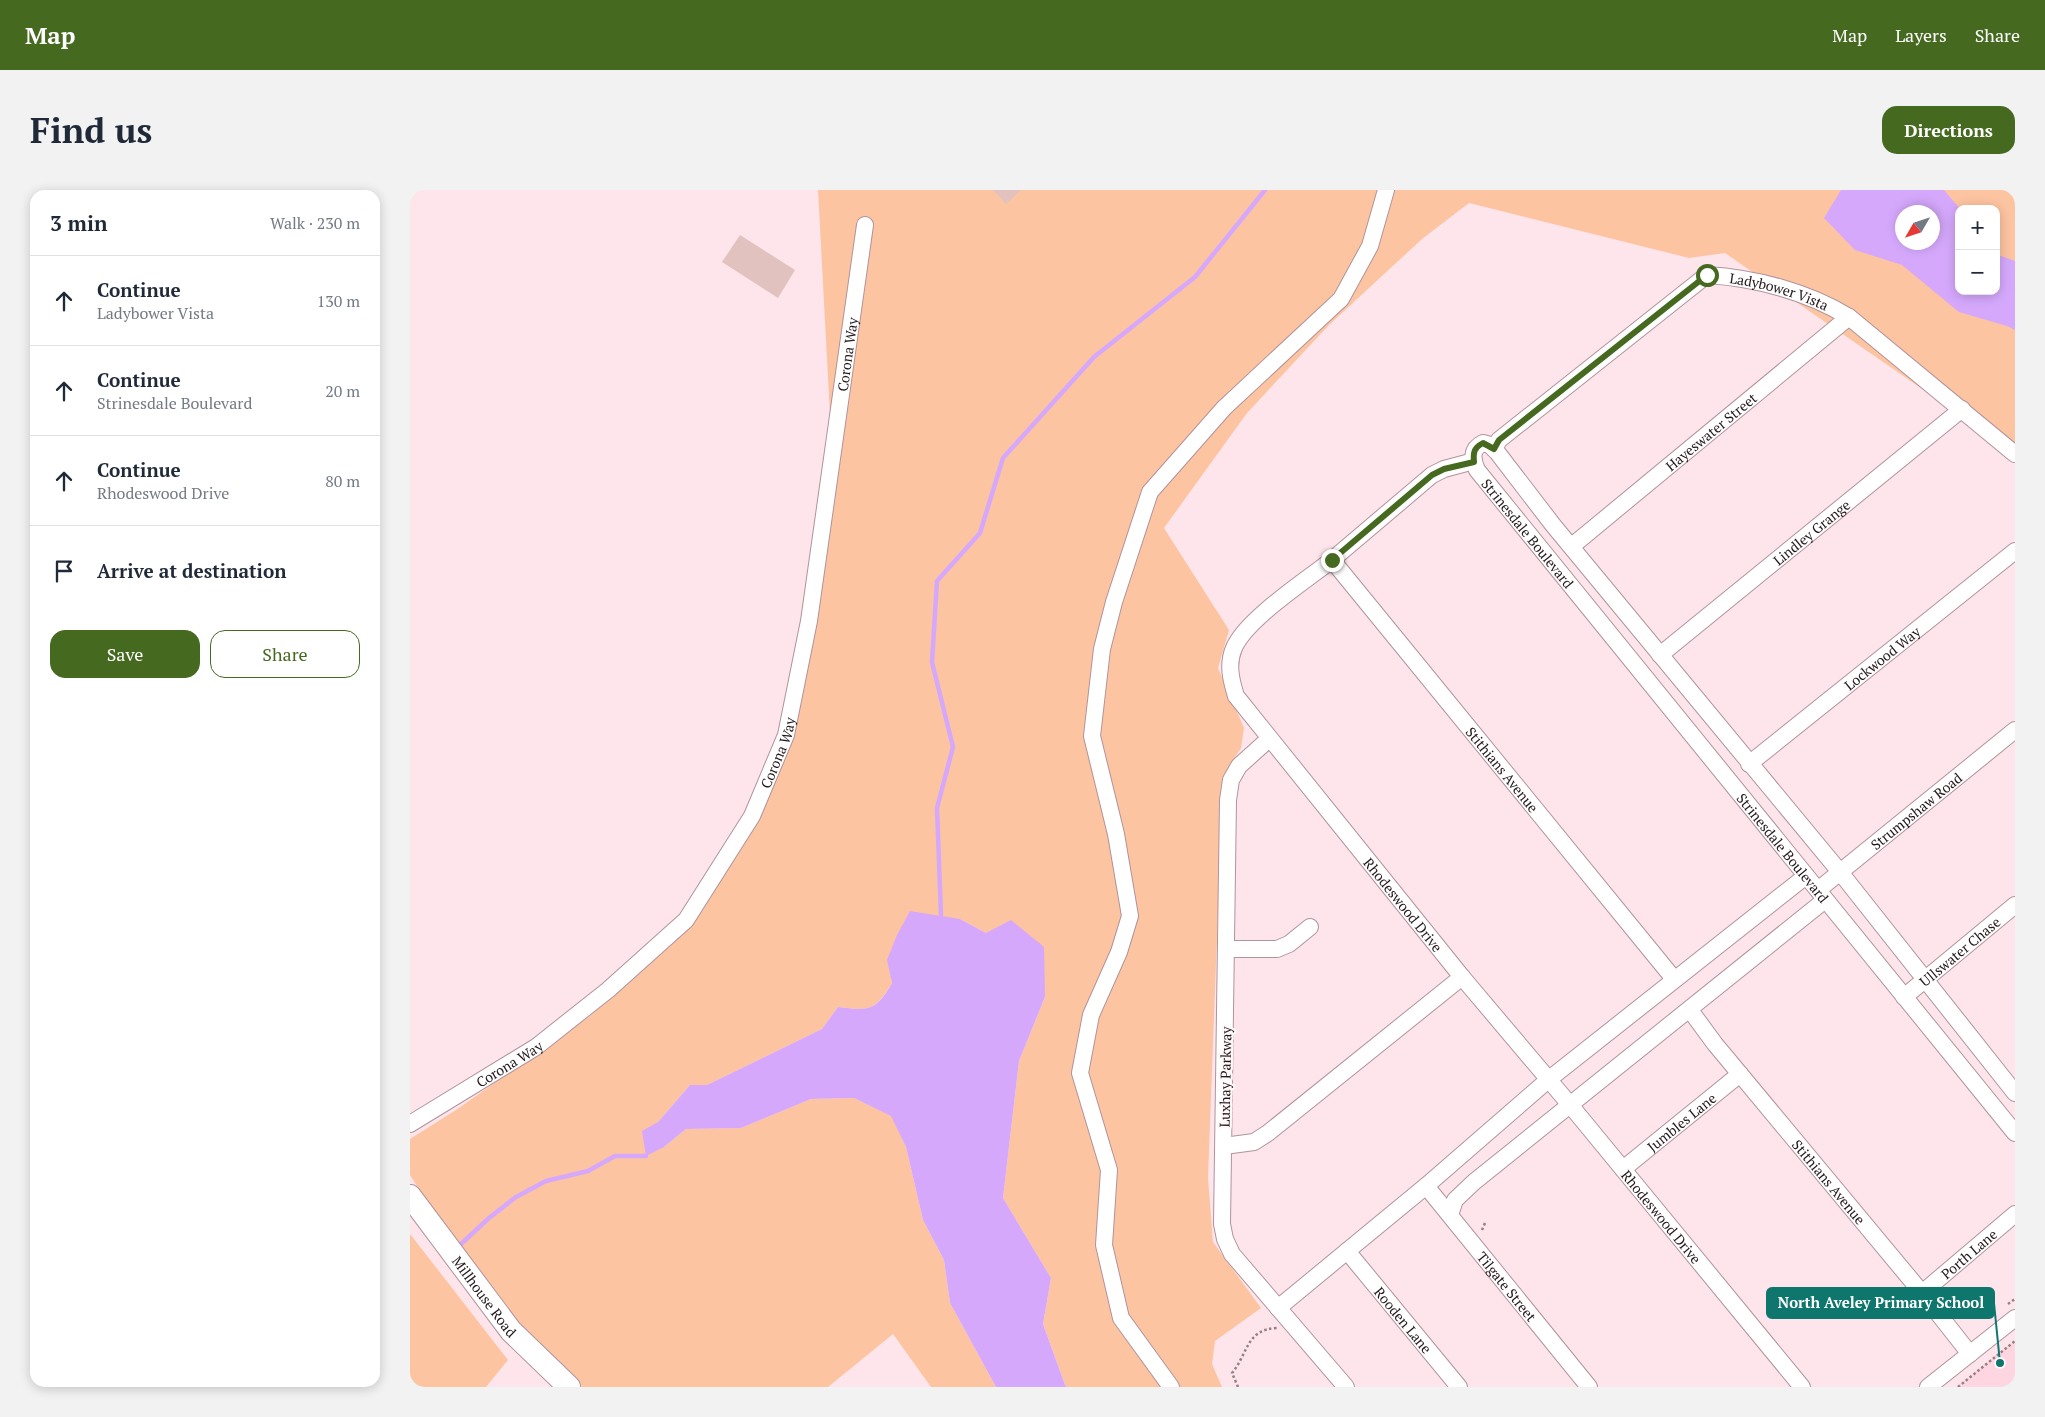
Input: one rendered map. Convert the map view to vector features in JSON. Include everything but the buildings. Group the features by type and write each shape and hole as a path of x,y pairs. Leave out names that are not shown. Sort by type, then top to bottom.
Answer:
{"main road":[{"name":"Millhouse Road","path":"410,1196 511,1331 569,1387"}],"street":[{"path":"1171,1387 1121,1318 1104,1245 1109,1170 1080,1073 1091,1015 1119,952 1130,916 1116,834 1092,736 1102,649 1114,602 1150,492 1224,408 1341,299 1370,246 1386,190"},
{"name":"Corona Way","path":"410,1124 536,1047 608,990 651,952 686,920 752,816 786,735 809,621 865,225"},
{"name":"Ladybower Vista","path":"1494,449 1499,440 1707,275 1726,276 1751,281 1826,303 1849,317 2015,454"},
{"name":"Hayeswater Street","path":"1572,546 1849,317"},
{"name":"Lindley Grange","path":"1660,655 1962,409"},
{"path":"1474,462 1474,452 1477,446 1483,443 1494,449"},
{"name":"Strinesdale Boulevard","path":"1494,449 1660,655 1840,872 2014,1091"},
{"name":"Strinesdale Boulevard","path":"1474,462 1477,470 1528,535 2015,1133"},
{"name":"Rhodeswood Drive","path":"1474,462 1444,469 1432,475 1332,560 1257,619 1241,635 1233,650 1229,673 1236,696 1462,977 1571,1106 1802,1387"},
{"name":"Lockwood Way","path":"1750,764 2015,551"},
{"name":"Stithians Avenue","path":"1332,560 1674,979"},
{"name":"Strumpshaw Road","path":"1450,1215 1455,1200 1474,1182 1690,1010 1821,895 1840,872 2015,730"},
{"name":"Luxhay Parkway","path":"1269,739 1239,766 1231,780 1228,800 1222,1224 1225,1239 1232,1254 1346,1387"},
{"path":"1278,1308 1426,1186 1548,1080 1806,876"},
{"name":"Ullswater Chase","path":"1904,997 2015,905"},
{"path":"1226,949 1277,949 1289,944 1310,927"},
{"path":"1224,1146 1254,1142 1268,1133 1462,977"},
{"name":"Stithians Avenue","path":"1690,1010 1715,1044 1970,1354"},
{"name":"Jumbles Lane","path":"1623,1169 1740,1074"},
{"path":"1993,1106 2014,1091"},
{"name":"Tilgate Street","path":"1426,1186 1589,1387"},
{"name":"Porth Lane","path":"1922,1294 2015,1214"},
{"name":"Rooden Lane","path":"1347,1251 1459,1387"},
{"path":"1928,1387 2015,1318"}],"path":[{"path":"1238,1387 1232,1373 1240,1363 1247,1344 1254,1336 1268,1328 1278,1328 1284,1332"},
{"path":"1958,1387 2015,1341"}],"shaded area":[{"path":"818,190 2015,190 2015,453 1725,253 1689,258 1469,203 1422,239 1329,325 1247,413 1164,528 1229,630 1218,668 1244,728 1241,748 1223,776 1208,1178 1213,1242 1261,1308 1215,1341 1212,1364 1222,1387 1067,1387 1065,1385 1043,1324 1051,1278 1003,1198 1019,1061 1045,997 986,933 960,919 888,959 892,983 876,1004 865,1009 838,1007 822,1029 707,1085 690,1085 658,1122 664,1147 686,1129 741,1128 811,1099 854,1098 892,1116 906,1147 923,1220 944,1260 950,1303 996,1387 931,1387 893,1334 828,1387 582,1387 523,1327 466,1259 434,1213 410,1175 410,1139 456,1110 590,1016 692,925 762,815 795,726 831,434"},
{"path":"1841,190 1944,190 1957,205 1955,205 1955,295 2000,295 2000,255 2015,261 2015,330 1959,312 1902,265 1855,250 1824,218"},
{"path":"910,911 960,919 986,933 1011,920 1044,947 1045,997 1019,1061 1003,1198 1051,1278 1043,1324 1067,1387 996,1387 950,1303 944,1260 923,1220 906,1147 891,1116 854,1098 811,1099 741,1128 686,1129 664,1147 646,1156 642,1131 658,1122 690,1085 707,1085 822,1029 838,1007 864,1009 876,1004 892,983 887,960 897,935"},
{"path":"410,1234 508,1360 486,1387 410,1387"},
{"path":"2015,1340 2015,1387 1956,1387"}],"waterway":[{"path":"941,915 937,808 953,747 932,662 937,581 980,533 1003,458 1094,357 1195,277 1265,190"},
{"path":"461,1244 489,1218 516,1197 546,1181 588,1171 615,1156 646,1156"}],"place":[{"name":"North Aveley Primary School","path":"2000,1363"}],"route":[{"path":"1332,560 1432,475 1444,469 1474,462 1474,452 1477,446 1483,443 1490,445 1494,449 1499,440 1707,275"}]}
